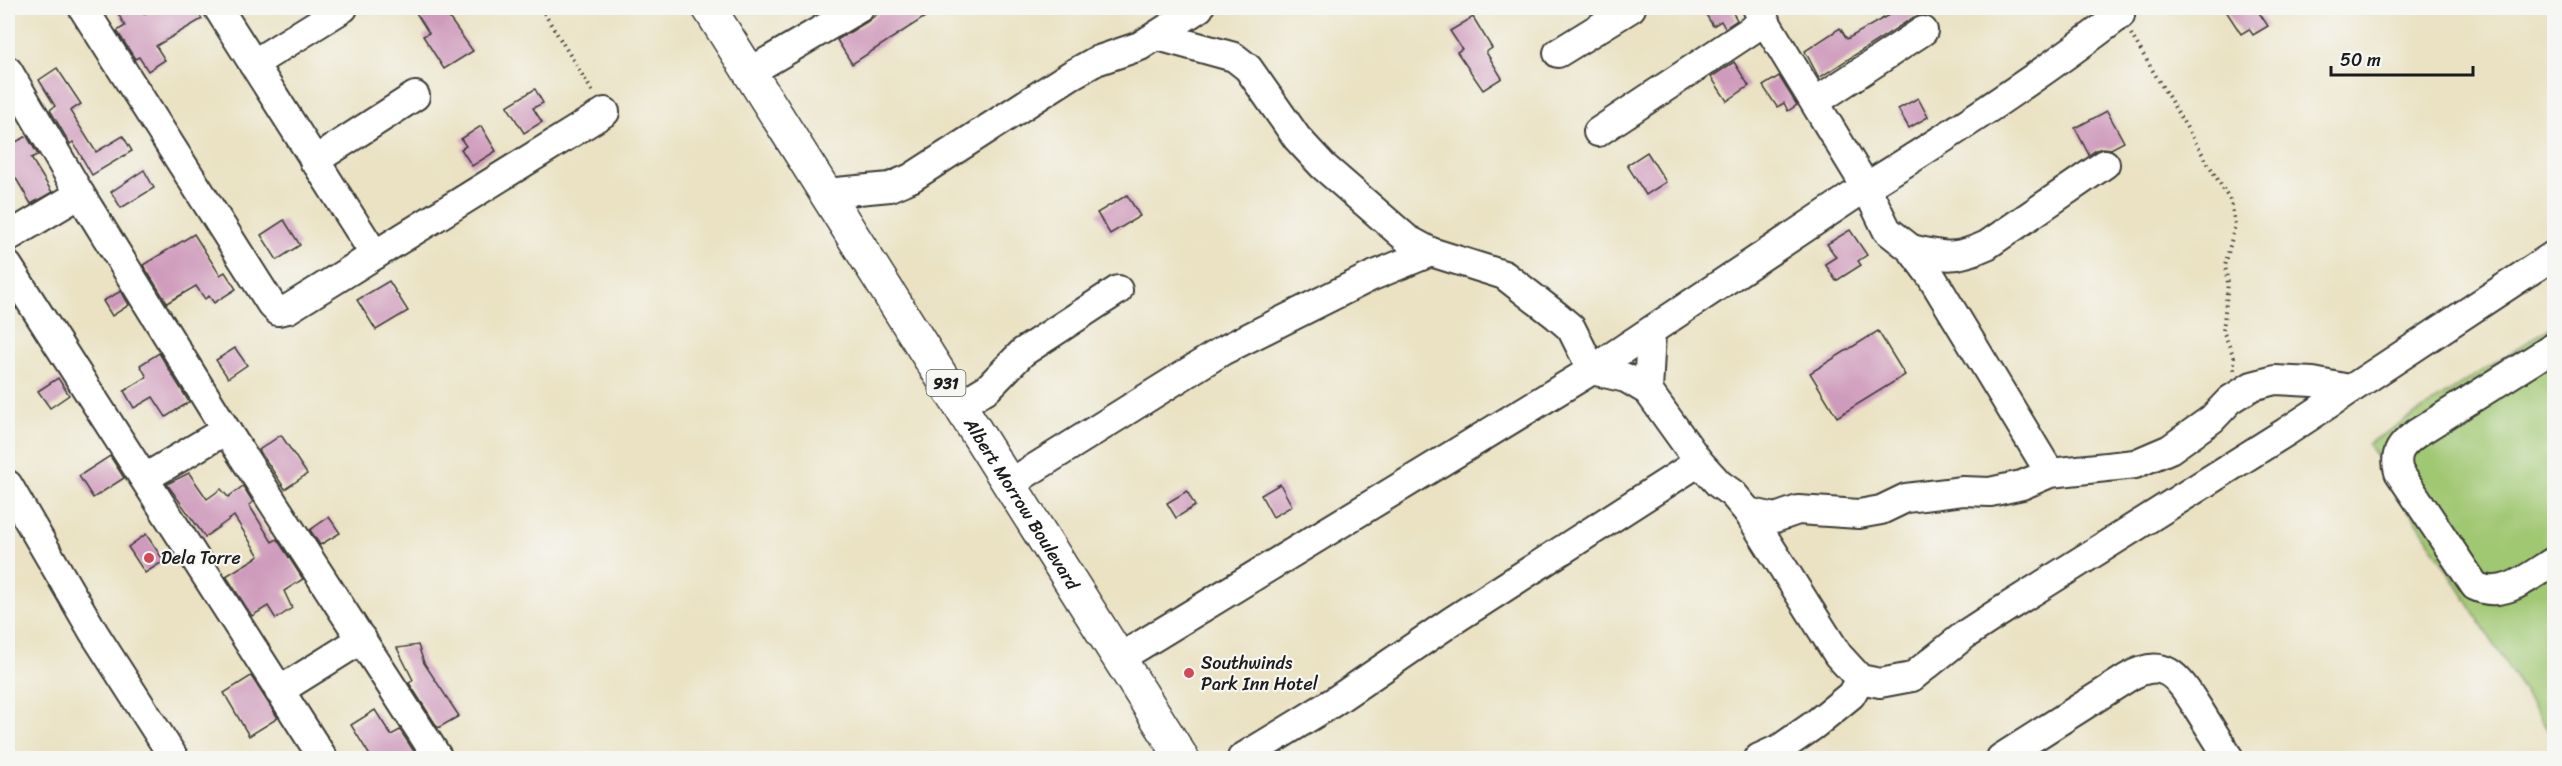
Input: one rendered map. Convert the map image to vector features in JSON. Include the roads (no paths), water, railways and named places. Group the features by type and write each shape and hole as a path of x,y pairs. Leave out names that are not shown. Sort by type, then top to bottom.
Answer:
{"highway":[{"name":"Albert Morrow Boulevard","path":"708,8 1182,759"}],"street":[{"path":"83,8 278,311 288,309 605,112"},
{"path":"218,8 375,255"},
{"path":"253,64 343,8"},
{"path":"826,193 890,187 911,177 1071,75 1158,36 1199,8"},
{"path":"1558,53 1630,8"},
{"path":"748,73 852,9"},
{"path":"1598,132 1761,14 1866,187 1887,230 1911,249 1931,276 2050,474"},
{"path":"1118,659 1592,370 1866,187 1968,124 2042,74 2120,15"},
{"path":"1815,102 1923,31"},
{"path":"1158,36 1234,57 1248,68 1297,138 1323,166 1407,239 1431,252 1504,275 1571,328 1592,370"},
{"path":"8,71 80,194 226,430 438,759"},
{"path":"314,161 415,96"},
{"path":"1911,249 1947,257 1965,255 1987,245 2105,165"},
{"path":"8,237 80,194"},
{"path":"1009,484 1222,351 1370,277 1431,252"},
{"path":"1592,370 1626,378 1648,392 1699,462 1719,484 1733,494 1748,512 1838,656 1860,679 1880,683 1912,676 1976,628 2286,432 2554,255"},
{"path":"8,266 323,759"},
{"path":"960,405 988,388 1023,352 1118,290"},
{"path":"1648,392 1651,332"},
{"path":"2554,347 2417,433 2398,452 2395,461 2399,472 2475,586 2486,592 2499,591 2516,585 2554,561"},
{"path":"1748,512 1775,518 1798,510 1859,514 1881,510 1906,498 1955,491 2003,490 2050,474 2135,464 2170,448 2211,418 2230,400 2252,386 2275,380 2313,382 2349,389"},
{"path":"145,478 226,430"},
{"path":"1242,759 1332,703 1462,615 1699,462"},
{"path":"8,485 94,633 174,759"},
{"path":"279,691 362,639"},
{"path":"2001,759 2127,678 2148,668 2165,670 2181,681 2229,759"},
{"path":"1759,759 1781,748 1851,695 1860,679"}],"place":[{"name":"Dela Torre","path":"149,558"},
{"name":"Southwinds Park Inn Hotel","path":"1189,673"}]}
